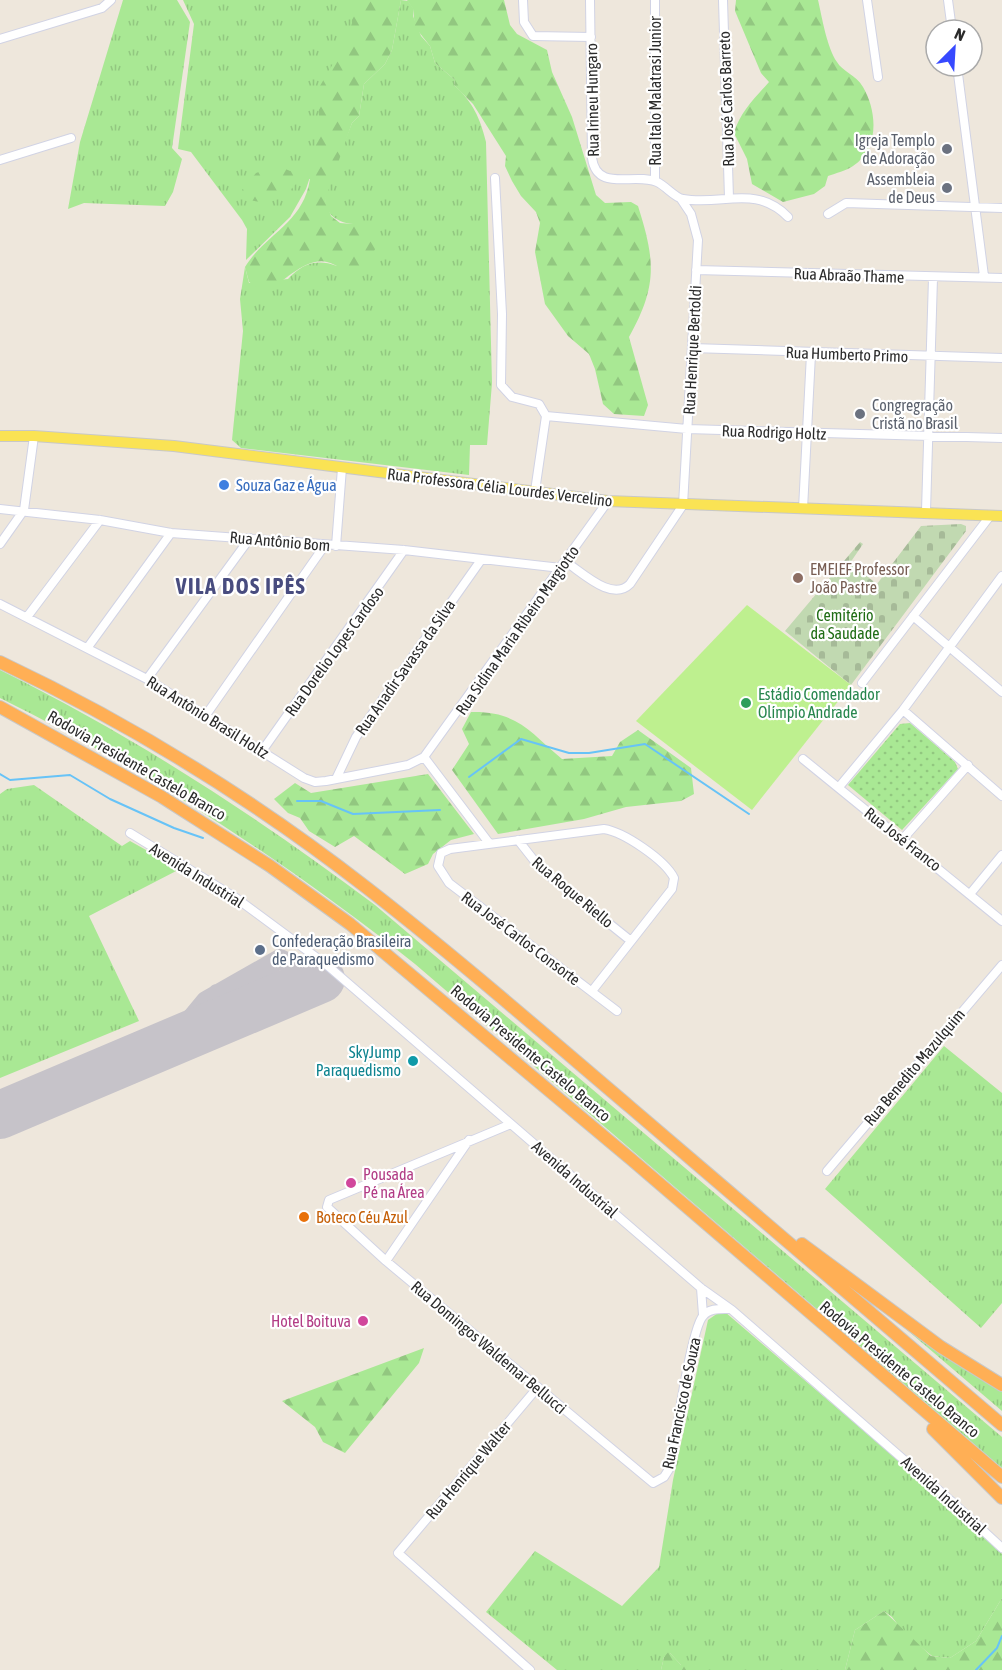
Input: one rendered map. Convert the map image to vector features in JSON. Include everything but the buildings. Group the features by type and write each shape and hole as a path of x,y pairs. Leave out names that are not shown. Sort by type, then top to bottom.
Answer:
{"highway":[{"name":"Rodovia Presidente Castelo Branco","path":"0,662 81,703 173,756 319,853 463,966 1002,1425"},
{"name":"Rodovia Presidente Castelo Branco","path":"0,707 162,797 270,866 350,924 614,1145 875,1371 1002,1477"},
{"path":"740,1201 941,1347 1002,1385"},
{"path":"875,1371 1002,1498"}],"main road":[{"name":"Rua Professora Célia Lourdes Vercelino","path":"0,436 34,436 174,446 608,501 1002,516"}],"street":[{"path":"523,0 525,28 533,36 591,37"},
{"name":"Rua Irineu Hungaro","path":"590,0 593,165 607,180 638,178 655,181"},
{"name":"Rua Italo Malatrasi Junior","path":"655,0 655,181"},
{"name":"Rua José Carlos Barreto","path":"723,0 729,198"},
{"path":"867,0 878,76"},
{"path":"948,0 950,18"},
{"path":"0,39 110,2"},
{"path":"959,78 984,276"},
{"path":"0,160 71,138"},
{"path":"495,178 502,314 501,385 512,397 539,404 546,416 535,491"},
{"path":"655,181 681,199 765,200 778,207 788,218"},
{"name":"Rua Henrique Bertoldi","path":"681,199 696,226 696,270 683,505"},
{"path":"828,214 846,203 1002,208"},
{"name":"Rua Abraão Thame","path":"696,270 933,278 984,276 1002,278"},
{"path":"926,512 933,278"},
{"name":"Rua Humberto Primo","path":"692,348 811,354 1002,358"},
{"path":"803,508 811,354"},
{"name":"Rua Rodrigo Holtz","path":"546,416 687,429 1002,438"},
{"path":"0,544 24,510 34,436"},
{"path":"336,546 342,468"},
{"name":"Rua Sidina Maria Ribeiro Margiotto","path":"424,757 608,501"},
{"path":"563,565 601,585 616,591 622,590 630,584 683,505"},
{"name":"Rua Antônio Bom","path":"0,508 99,520 171,533 404,550 481,560 563,565"},
{"path":"862,683 990,516"},
{"path":"27,617 99,520"},
{"path":"88,647 171,533"},
{"path":"147,679 249,538"},
{"path":"206,715 325,545"},
{"name":"Rua Dorelio Lopes Cardoso","path":"262,751 404,550"},
{"name":"Rua Anadir Savassa da Silva","path":"336,779 356,737 481,560"},
{"path":"839,787 903,710 949,646 999,588 1002,576"},
{"name":"Rua Antônio Brasil Holtz","path":"0,603 147,679 310,781 336,779 408,765 424,757"},
{"path":"913,616 1002,692"},
{"path":"903,710 1002,796"},
{"path":"424,757 489,843 598,829 613,830 626,836 643,849 674,878 672,889 592,991"},
{"name":"Rua José Franco","path":"803,759 1002,921"},
{"path":"901,841 968,765"},
{"name":"Avenida Industrial","path":"130,833 236,898 328,966 701,1288 732,1310 1002,1548"},
{"name":"Rua Roque Riello","path":"518,840 540,868 632,942"},
{"name":"Rua José Carlos Consorte","path":"489,843 450,849 439,857 438,866 449,883 617,1011"},
{"path":"970,894 1002,855"},
{"name":"Rua Benedito Mazulquim","path":"827,1171 1002,965"},
{"path":"386,1261 469,1139 511,1124"},
{"name":"Rua Domingos Waldemar Bellucci","path":"469,1139 329,1200 326,1205 386,1261 646,1479 655,1483"},
{"path":"701,1288 703,1315"},
{"name":"Rua Francisco de Souza","path":"655,1483 664,1477 671,1466 692,1352 703,1315 711,1310 732,1310"},
{"name":"Rua Henrique Walter","path":"530,1670 398,1553 538,1387"}],"green space":[{"path":"123,0 177,0 190,22 172,148 182,159 173,192 165,206 84,203 68,209 80,142"},
{"path":"183,0 369,0 306,189 290,217 246,260 247,229 242,220 191,152 178,149 194,24"},
{"path":"362,0 401,0 392,50 385,64 364,84 359,116 352,123 325,200 331,216 340,223 353,224 378,233 378,243 363,274 357,277 331,263 319,261 295,271 266,293 249,282 245,267 263,245 292,218 306,194 310,179 300,178 289,192 270,201 245,199 242,190 256,173 267,169 279,166 290,171 309,167 320,128 317,91 347,40 352,23 351,13"},
{"path":"401,0 408,1 413,8 413,16 421,36 430,46 435,63 455,80 454,85 471,104 486,142 492,383 487,445 470,445 469,475 241,448 232,440 243,331 240,299 245,267 249,283 288,279 310,264 322,263 337,266 353,224 338,220 330,214 326,205 326,192 352,123 359,116 364,84 385,64 392,50"},
{"path":"407,0 504,0 510,25 517,34 547,50 552,72 572,117 596,195 605,203 631,202 638,206 648,242 651,272 645,302 629,337 648,405 644,416 614,414 603,404 589,354 568,336 545,304 535,252 540,223 536,212 521,196 512,181 505,166 506,156 473,104 454,85 455,80 435,63 430,46 415,27 413,9"},
{"path":"736,0 818,0 833,56 839,65 857,79 868,97 873,129 868,149 853,166 828,176 825,186 814,194 783,202 752,184 747,159 734,133 744,112 769,82 761,73 735,11"},
{"name":"Cemitério da Saudade","path":"961,524 966,526 966,531 851,685 785,631 860,542 863,544 850,563 877,584 921,526"},
{"name":"Estádio Comendador Olímpio Andrade","path":"747,605 851,685 752,810 636,721"},
{"path":"0,670 98,722 193,779 286,840 375,905 1002,1437 1002,1468 415,964 317,890 215,820 109,756 0,698"},
{"path":"471,712 500,715 511,719 531,732 562,759 612,756 620,742 638,730 691,768 694,794 681,801 626,807 584,819 498,834 452,770 469,744 462,729"},
{"path":"910,723 955,762 958,769 902,830 848,785 900,724"},
{"path":"428,774 474,834 451,840 433,854 428,864 405,874 354,836 335,847 309,831 300,818 288,813 274,799 295,783 311,793"},
{"path":"34,785 122,846 130,841 180,869 89,916 139,1021 0,1078 0,794 7,789"},
{"path":"944,1046 1002,1093 1002,1303 981,1328 825,1189"},
{"path":"879,1306 1002,1388 1002,1411"},
{"path":"725,1312 947,1502 1002,1554 1002,1598 976,1641 950,1658 932,1656 905,1634 892,1617 884,1611 855,1630 845,1670 697,1670 697,1666 681,1665 670,1653 664,1657 661,1670 557,1670 486,1612 535,1551 622,1606 659,1567 673,1480 708,1320 718,1313"},
{"path":"424,1348 419,1363 345,1453 323,1442 315,1427 282,1401"},
{"path":"1002,1598 1002,1670 845,1670 855,1630 884,1611 931,1656 950,1658 976,1641"},
{"path":"671,1649 670,1653 681,1665 690,1662 697,1666 697,1670 661,1670 664,1657"}],"waterway":[{"path":"469,777 521,739 569,753 589,753 645,744 749,814"},
{"path":"0,774 10,780 70,775 110,799 174,828 203,838"},
{"path":"297,801 321,801 353,814 440,810"},
{"path":"976,1670 997,1648 1002,1636"}],"taxiway":[{"path":"172,1042 206,1001 280,959 321,979"},
{"path":"217,994 258,1006"}],"runway":[{"path":"0,1115 321,979"}],"place":[{"name":"Igreja Templo de Adoração","path":"947,149"},
{"name":"Assembleia de Deus","path":"947,188"},
{"name":"Congregração Cristã no Brasil","path":"860,414"},
{"name":"Souza Gaz e Água","path":"224,485"},
{"name":"EMEIEF Professor João Pastre","path":"798,578"},
{"name":"Estádio Comendador Olímpio Andrade","path":"746,703"},
{"name":"Confederação Brasileira de Paraquedismo","path":"260,950"},
{"name":"SkyJump Paraquedismo","path":"413,1061"},
{"name":"Pousada Pé na Área","path":"351,1183"},
{"name":"Boteco Céu Azul","path":"304,1217"},
{"name":"Hotel Boituva","path":"363,1321"}],"district":[{"name":"VILA DOS IPÊS","path":"241,586"}]}
